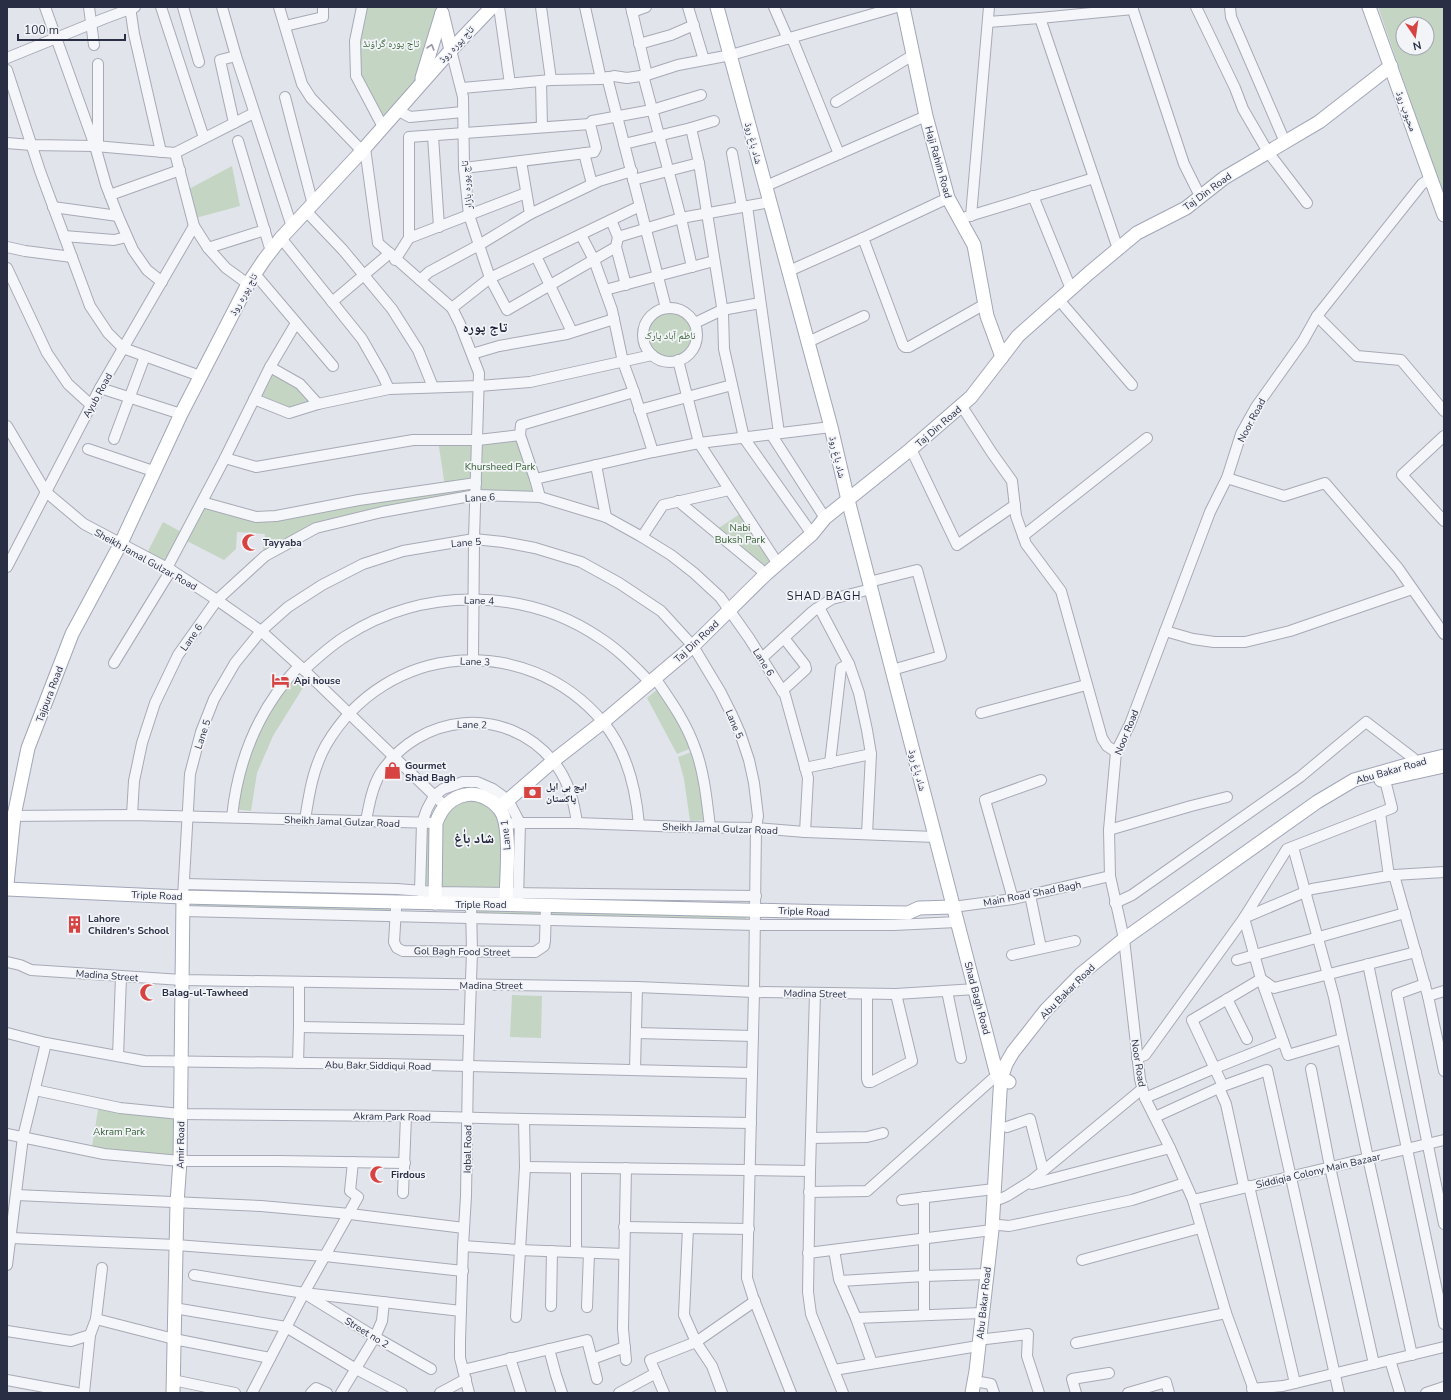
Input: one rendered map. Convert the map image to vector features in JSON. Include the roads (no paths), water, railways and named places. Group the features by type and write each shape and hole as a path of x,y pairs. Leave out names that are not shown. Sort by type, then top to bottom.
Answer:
{"main road":[{"name":"تاج پورہ روڈ","path":"121,543 153,471 181,414 251,279 282,238 364,150 450,50 492,7"},
{"name":"شاد باغ روڈ","path":"717,7 831,427 848,500 953,907"},
{"name":"Haji Rahim Road","path":"903,7 926,116 948,198 966,217 974,246 987,316 1002,357"},
{"name":"محبوب روڈ","path":"1369,7 1444,215"},
{"name":"تاج پورہ روڈ","path":"421,82 441,10"},
{"path":"441,10 450,50"},
{"name":"Taj Din Road","path":"503,804 553,761 603,722 692,646 766,574 812,534 825,518 911,449 971,397 1018,336 1137,233 1186,208 1224,178 1319,122 1391,66"},
{"name":"Tajpura Road","path":"7,884 11,816 28,748 72,634 121,543"},
{"name":"Abu Bakar Road","path":"972,1393 995,1266 999,1125 998,1107 1003,1079 1012,1069 1021,1054 1052,1014 1084,978 1124,942 1317,802 1354,780 1444,756"},
{"name":"Abu Bakar Road","path":"1124,942 1320,807 1357,787 1444,766"},
{"name":"Lane 1","path":"445,806 459,796 469,794 478,795 503,804 502,814 505,824 512,898"},
{"path":"435,897 436,824 440,813 445,806"},
{"name":"Triple Road","path":"7,889 184,890 435,897 471,904 512,898 546,905 908,913 919,908 953,907"},
{"name":"Amir Road","path":"173,1387 177,1203 180,1161 180,1063 184,890"},
{"name":"Shad Bagh Road","path":"953,907 1003,1079"},
{"name":"Abu Bakar Road","path":"997,1194 1007,1127 1003,1079"},
{"name":"Abu Bakar Road","path":"979,1387 983,1334 982,1313 986,1274 995,1228"}],"street":[{"path":"45,7 97,147 110,195 118,216 133,250 147,270 162,282"},
{"path":"89,7 94,45"},
{"path":"161,7 204,138"},
{"path":"183,7 199,62"},
{"path":"222,7 254,113 292,227"},
{"path":"279,7 302,84 306,92 364,150 378,243 452,308 479,372 472,659"},
{"path":"284,26 323,16 323,7"},
{"path":"362,7 355,41 356,76 383,127"},
{"path":"499,7 510,84"},
{"path":"541,7 551,80"},
{"path":"585,7 624,144 666,308"},
{"path":"646,7 631,10 652,110 681,218 692,267"},
{"path":"688,7 704,60"},
{"path":"774,7 790,38 839,154"},
{"path":"462,88 551,80 604,78 614,76 626,78 645,75 678,65 730,55 897,7"},
{"path":"989,7 966,217 1094,178"},
{"path":"1196,7 1235,88 1243,109 1268,152 1307,203"},
{"path":"1230,7 1231,17 1285,142"},
{"path":"7,58 131,8 135,42 161,152"},
{"path":"988,22 1040,18 1055,12 1133,8 1184,164 1200,196"},
{"path":"1040,18 1118,249"},
{"path":"639,44 671,35 694,25"},
{"name":"تاج پورہ بازار","path":"450,50 462,88 464,168 469,215 490,278 507,310 550,285"},
{"path":"836,102 913,55"},
{"path":"234,123 220,60 236,56"},
{"path":"97,147 98,64"},
{"path":"7,70 12,99 31,145 90,306 108,334 124,348 200,376"},
{"path":"541,81 542,127"},
{"path":"410,238 409,137 590,124 592,121 652,110 701,95"},
{"path":"285,97 310,208 392,309 418,350 433,388"},
{"path":"397,110 410,117 463,112"},
{"path":"7,143 97,147 175,153 254,113"},
{"path":"766,186 926,116"},
{"path":"624,144 714,121"},
{"path":"464,168 596,151 590,124"},
{"path":"691,128 699,163 722,310 724,349 744,438 812,534"},
{"path":"433,136 439,227"},
{"path":"238,141 269,245 273,249"},
{"path":"175,153 194,226 208,248 226,268 251,279 296,323 333,366"},
{"path":"584,153 592,184"},
{"path":"732,153 744,207 760,303 775,434 825,518"},
{"path":"521,161 530,214"},
{"path":"420,280 429,272 479,246 530,214 592,184 699,163"},
{"path":"110,195 180,170"},
{"name":"Noor Road","path":"1254,1391 1226,1313 1193,1200 1144,1094 1140,1079 1124,942 1110,876 1110,830 1116,752 1130,724 1210,512 1227,478 1241,434 1256,407 1303,341 1317,316 1422,184 1431,178"},
{"path":"332,302 364,275 392,256 410,238 526,193"},
{"path":"1034,196 1071,289"},
{"path":"789,271 948,198"},
{"path":"618,237 681,218 770,202"},
{"path":"452,308 490,278 640,206"},
{"path":"53,207 118,216"},
{"path":"611,220 618,237 616,247 626,285"},
{"name":"Ayub Road","path":"7,567 100,388 194,226"},
{"path":"208,248 265,230"},
{"path":"581,235 594,260 605,290 614,319 623,362 653,452"},
{"path":"64,236 114,240 127,237"},
{"path":"282,238 362,339 389,389"},
{"path":"863,238 905,347 909,347 985,304"},
{"path":"7,247 25,251 72,257"},
{"path":"550,285 616,247"},
{"path":"536,256 572,332"},
{"path":"605,290 714,261"},
{"path":"7,268 47,353 68,384 91,405"},
{"path":"1059,300 1132,385"},
{"path":"695,323 722,310 760,303"},
{"path":"675,308 690,316 695,323 697,341 693,350 687,356 678,360 660,360 652,355 647,348 644,340 646,323 658,310 675,308"},
{"path":"808,342 864,316"},
{"path":"1317,316 1357,356 1401,360 1444,411"},
{"path":"472,354 499,346 572,332 614,319"},
{"path":"114,664 169,569 270,367 296,323"},
{"path":"254,399 289,413 318,404 389,389 479,386 530,382 652,355"},
{"path":"114,439 145,356"},
{"path":"678,360 699,443 778,564"},
{"path":"270,367 300,384 318,404"},
{"path":"639,410 732,385"},
{"path":"100,388 181,414"},
{"path":"540,497 520,435 521,425 634,392"},
{"path":"961,405 1012,481 1016,516 1026,544 1061,591 1102,738 1107,746 1116,752"},
{"name":"Sheikh Jamal Gulzar Road","path":"7,426 46,492 84,524 169,569 261,631 349,713 445,806"},
{"path":"535,479 699,443 831,427"},
{"path":"225,458 256,466 413,440 478,440 520,435"},
{"path":"1444,436 1402,475 1444,521"},
{"path":"1023,536 1147,438"},
{"path":"88,449 153,471"},
{"path":"911,449 957,545 1015,505"},
{"path":"596,465 606,517"},
{"path":"1227,478 1284,496 1325,483 1398,568 1444,634"},
{"path":"202,502 256,517 276,516 359,500 476,483"},
{"path":"642,537 662,505 729,490"},
{"name":"Lane 6","path":"132,815 134,781 142,744 155,703 178,655 217,600 265,556 316,528 382,512 476,495 540,497 606,517 671,554 720,596 730,609 785,695 808,778 805,832"},
{"path":"678,501 766,574"},
{"name":"Lane 5","path":"184,890 186,816 190,774 201,732 214,699 235,663 261,631 288,607 322,585 363,564 403,551 474,539 535,548 581,562 619,583 661,611 692,646 720,691 740,733 749,760 754,783 758,816 756,828 756,925 748,1278 755,1301 791,1393"},
{"path":"762,658 812,612 832,599 917,570 941,656 892,670"},
{"path":"1166,631 1193,639 1214,642 1245,642 1290,631 1412,589"},
{"name":"Lane 4","path":"232,817 235,794 244,754 260,716 288,677 346,636 369,622 388,614 420,604 474,598 508,601 540,609 571,621 600,638 652,680 682,718 696,748 706,792 710,827"},
{"path":"816,609 820,609 849,664 859,693 871,754 867,834"},
{"path":"782,691 806,669 805,665 784,638"},
{"name":"Lane 3","path":"305,820 311,781 326,745 349,713 379,688 396,677 414,669 446,661 472,659 510,663 545,676 576,695 603,722 622,753 633,781 639,825"},
{"path":"830,763 841,668 849,664"},
{"path":"981,713 1086,685"},
{"name":"Lane 2","path":"366,821 370,797 380,775 394,756 411,741 431,730 452,724 475,722 497,725 518,733 537,745 553,761 563,775 575,806 576,823"},
{"path":"1115,903 1132,895 1300,777 1366,722 1413,758 1414,763"},
{"path":"805,768 871,754"},
{"path":"1014,899 985,800 1041,780"},
{"path":"1137,1058 1145,1055 1244,918 1287,849 1392,808 1385,780"},
{"path":"420,891 422,823 427,809 434,796 443,789 463,782 477,782 493,788 503,804 520,823 512,898"},
{"path":"1110,830 1227,797"},
{"path":"1380,813 1391,876 1405,914 1425,984 1444,1071"},
{"name":"Sheikh Jamal Gulzar Road","path":"11,816 186,816 436,824"},
{"name":"Sheikh Jamal Gulzar Road","path":"505,824 576,823 756,828 805,832 935,837"},
{"path":"1293,847 1328,974 1412,1355"},
{"path":"1244,918 1312,889 1391,876 1444,872"},
{"name":"Main Road Shad Bagh","path":"953,907 1014,899 1110,876"},
{"path":"397,896 420,891 435,897 512,898 756,896"},
{"path":"1030,895 1041,948"},
{"name":"Gol Bagh Food Street","path":"397,896 394,942 398,948 403,950 535,952 544,946 546,905"},
{"path":"434,917 435,897"},
{"name":"Iqbal Road","path":"469,1393 460,1358 460,1341 468,1118 468,1067 472,952 471,904"},
{"path":"183,911 756,925 894,925 957,922"},
{"path":"1237,960 1405,914"},
{"path":"1244,918 1261,979 1288,1055 1342,1039"},
{"path":"1012,955 1075,941"},
{"path":"1261,979 1274,988 1416,952"},
{"name":"Madina Street","path":"7,962 20,965 31,970 182,980 299,983 638,987 754,992 867,994 896,994 976,989"},
{"path":"1368,964 1444,1324"},
{"path":"118,1056 121,977"},
{"path":"1261,979 1192,1020 1215,1068 1226,1104 1295,1383"},
{"path":"298,1063 300,1027 299,983"},
{"path":"1425,984 1397,994 1444,1224"},
{"path":"635,1070 638,987"},
{"path":"947,991 961,1058"},
{"path":"1428,996 1444,991"},
{"path":"815,993 809,1192 808,1292 811,1314 843,1393"},
{"path":"867,994 868,1082 872,1082 912,1061 896,994"},
{"path":"1227,999 1247,1039"},
{"path":"300,1027 469,1030"},
{"name":"Abu Bakr Siddiqui Road","path":"7,1033 144,1062 298,1063 752,1073"},
{"path":"636,1033 753,1036"},
{"path":"902,1200 924,1197 997,1194 1007,1196 1031,1181 1043,1170 1144,1094 1283,1041"},
{"path":"7,1265 23,1137 46,1042"},
{"path":"1311,1069 1330,1167 1374,1364"},
{"path":"1155,1116 1221,1087 1267,1070 1339,1393"},
{"path":"809,1192 867,1191 1003,1079"},
{"name":"Akram Park Road","path":"35,1090 120,1108 180,1114 406,1116 751,1123"},
{"path":"403,1193 406,1116"},
{"path":"516,1317 525,1167 524,1119"},
{"path":"1007,1127 1030,1119 1043,1170"},
{"path":"811,1138 867,1137 883,1133"},
{"path":"7,1134 104,1154 180,1161 405,1163"},
{"name":"Siddiqia Colony Main Bazaar","path":"1193,1200 1444,1140"},
{"path":"1031,1181 1032,1184 1170,1148"},
{"path":"252,1393 304,1293 350,1214 358,1197 350,1191 353,1162"},
{"path":"525,1167 810,1171"},
{"path":"576,1168 576,1252"},
{"path":"626,1168 623,1329 626,1360"},
{"path":"808,1253 924,1239 1009,1226 1132,1200 1185,1183"},
{"path":"16,1195 261,1206 350,1214 464,1228"},
{"path":"924,1197 924,1315"},
{"path":"624,1227 748,1229"},
{"path":"688,1228 684,1315 696,1342 712,1366 722,1393"},
{"path":"1082,1260 1200,1228"},
{"path":"11,1238 176,1245 326,1256 463,1271"},
{"path":"463,1246 519,1250 624,1254"},
{"path":"834,1250 840,1281 856,1318 872,1363"},
{"path":"551,1306 552,1251"},
{"path":"587,1307 589,1253"},
{"path":"84,1393 90,1335 96,1319 102,1268"},
{"path":"840,1281 986,1274"},
{"path":"194,1275 304,1293 461,1311"},
{"name":"Street no 2","path":"304,1293 375,1337 431,1369"},
{"path":"664,1393 650,1360 696,1342 755,1301"},
{"path":"341,1393 375,1337 382,1321 384,1302"},
{"path":"174,1308 286,1327 356,1370 402,1393"},
{"path":"856,1318 982,1313"},
{"path":"1076,1343 1226,1313"},
{"path":"96,1319 174,1339 270,1358"},
{"path":"7,1331 71,1340 90,1335"},
{"path":"834,1370 872,1363 983,1334 1028,1334 1027,1356 1039,1393"},
{"path":"440,1393 464,1375 510,1358 587,1340 597,1379"},
{"path":"592,1359 625,1347"},
{"path":"1254,1391 1335,1374 1444,1347"},
{"path":"549,1349 562,1393"},
{"path":"510,1358 521,1393"},
{"path":"1390,1360 1400,1393"},
{"path":"619,1393 656,1373"},
{"path":"1076,1393 1072,1379 1109,1373"},
{"path":"7,1380 77,1393"},
{"path":"1128,1393 1166,1382 1169,1393"},
{"path":"979,1387 991,1384 994,1393"},
{"path":"173,1387 235,1393"},
{"path":"1426,1393 1444,1387"},
{"path":"311,1393 316,1388 327,1393"}],"place":[{"name":"Tayyaba","path":"250,542"},
{"name":"Api house","path":"281,680"},
{"name":"Gourmet Shad Bagh","path":"392,771"},
{"name":"ایچ بی ایل پاکستان","path":"533,792"},
{"name":"Lahore Children's School","path":"75,924"},
{"name":"Balag-ul-Tawheed","path":"149,992"},
{"name":"Firdous","path":"378,1174"}],"district":[{"name":"تاج پورہ","path":"485,327"},
{"name":"SHAD BAGH","path":"824,596"},
{"name":"شاد باٰغ","path":"474,838"}],"park label":[{"name":"تاج پورہ گراؤنڈ","path":"391,43"},
{"name":"ناظم آباد پارک","path":"670,335"},
{"name":"Khursheed Park","path":"500,466"},
{"name":"Nabi Buksh Park","path":"740,532"},
{"name":"Akram Park","path":"119,1131"}]}
